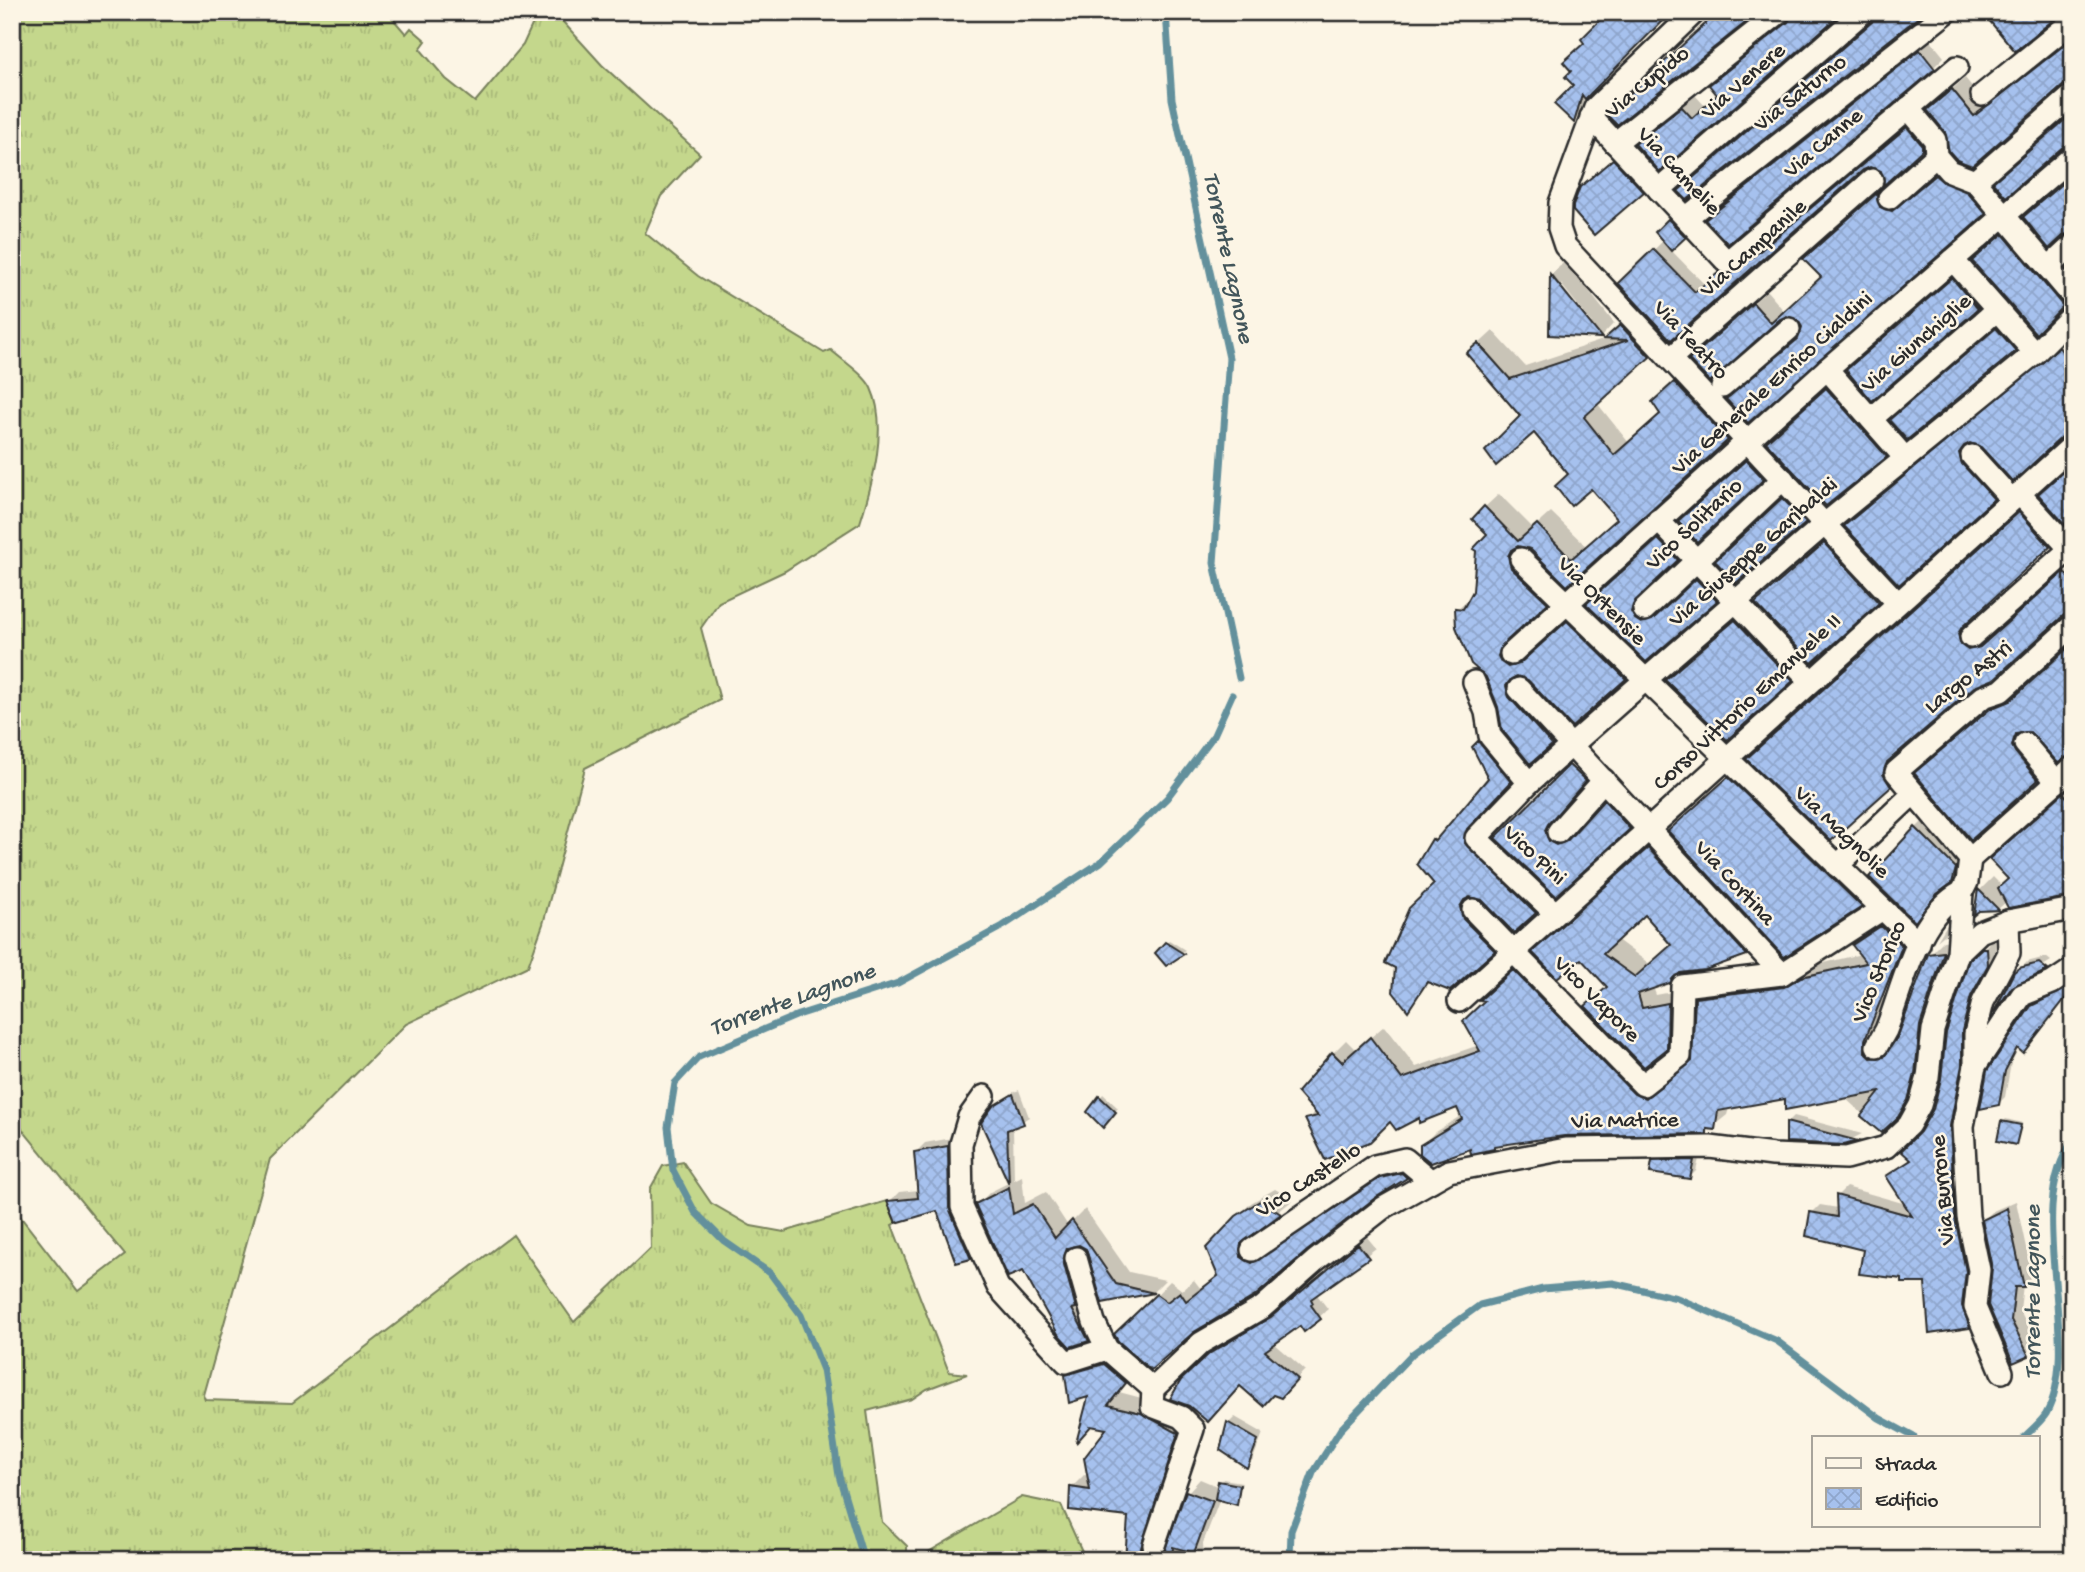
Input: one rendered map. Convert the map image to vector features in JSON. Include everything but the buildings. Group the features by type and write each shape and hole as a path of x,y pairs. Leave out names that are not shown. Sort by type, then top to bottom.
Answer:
{"street":[{"name":"Via Teatro","path":"1695,12 1595,108 1560,202 1559,228 1564,246 1896,601"},
{"name":"Via Cupido","path":"1615,143 1780,12"},
{"name":"Via Venere","path":"1659,190 1863,12"},
{"path":"1917,12 1922,18 1935,12"},
{"name":"Via Saturno","path":"1686,218 1947,12"},
{"path":"1982,95 2073,21"},
{"name":"Via Canne","path":"1727,262 1956,67"},
{"path":"1975,181 2073,95"},
{"path":"1908,108 1936,140 1936,156 1949,171 1975,181 2073,297"},
{"name":"Via Camelie","path":"1591,117 1727,262"},
{"path":"1889,198 1936,156"},
{"name":"Via Generale Enrico Cialdini","path":"1511,654 1827,369 2073,156"},
{"name":"Via Campanile","path":"1671,358 1872,180"},
{"path":"2048,268 2073,244"},
{"path":"1953,260 2035,353"},
{"name":"Via Giunchiglie","path":"1871,419 1997,310"},
{"name":"Via Giuseppe Garibaldi","path":"1476,838 1529,783 1644,681 1825,524 2035,353 2073,315"},
{"path":"1722,387 1789,329"},
{"path":"1827,369 1905,458"},
{"name":"Corso Vittorio Emanuele II","path":"1459,1001 1727,759 1896,601 2073,444"},
{"path":"1971,637 2070,549 1972,456"},
{"name":"Vico Solitario","path":"1644,610 1783,479"},
{"path":"1658,520 1811,681"},
{"name":"Via Ortensie","path":"1521,559 1727,759"},
{"name":"Largo Astri","path":"1914,793 1896,772 1983,697 2001,691 2073,625"},
{"path":"1474,682 1486,712 1490,736 1529,783"},
{"name":"Via Cortina","path":"1519,689 1782,974"},
{"path":"1837,866 1914,793 1970,859 2067,775 2025,744"},
{"name":"Via Magnolie","path":"1727,759 1919,944"},
{"path":"1558,832 1604,780"},
{"name":"Vico Pini","path":"1476,838 1555,913"},
{"name":"Via Matrice","path":"1153,1389 1201,1343 1263,1307 1315,1261 1383,1208 1449,1171 1566,1149 1710,1147 1773,1155 1846,1158 1886,1147 1909,1125 1920,1105 1933,1030 1958,953 1970,859"},
{"name":"Vico Storico","path":"1877,1045 1886,1030 1929,922 1965,887"},
{"path":"1958,953 1980,932 2008,921 2073,909"},
{"name":"Vico Vapore","path":"1473,910 1643,1085 1680,1056 1682,986 1782,974"},
{"path":"1782,974 1881,910"},
{"name":"Via Burrone","path":"2003,1372 1975,1307 1979,1270 1968,1217 1963,1126 1975,1066 1975,1034 1983,1002 2009,953 2008,921"},
{"path":"1975,1066 2022,995 2052,984 2073,969"},
{"path":"984,1096 969,1117 961,1144 962,1208 998,1287 1066,1362 1107,1349"},
{"name":"Vico Castello","path":"1252,1250 1375,1166 1405,1159 1431,1181"},
{"path":"1076,1258 1094,1322 1107,1349 1153,1389 1152,1406 1181,1417 1193,1429 1154,1545"}],"green space":[{"path":"12,12 387,12 406,34 411,28 426,41 420,49 446,79 475,102 523,45 538,12 554,12 602,65 700,154 661,196 645,233 698,276 824,353 831,350 859,373 871,388 879,420 879,438 874,474 860,523 785,571 719,602 701,628 720,700 585,768 543,924 528,966 406,1024 270,1159 204,1395 206,1400 292,1403 513,1235 574,1322 651,1248 650,1189 663,1166 683,1162 711,1203 751,1226 784,1232 887,1201 896,1223 892,1225 949,1372 967,1374 927,1389 912,1399 867,1411 882,1522 907,1546 907,1560 12,1560 12,1206 78,1291 125,1255 12,1117"},
{"path":"1022,1497 1061,1505 1086,1560 915,1560"}],"waterway":[{"name":"Torrente Lagnone","path":"1166,12 1172,99 1229,358 1214,563 1239,678"},
{"name":"Torrente Lagnone","path":"864,1560 839,1476 823,1370 801,1315 770,1273 724,1241 695,1212 673,1170 668,1127 675,1083 699,1057 798,1015 898,983 1003,926 1101,862 1167,798 1214,735 1232,695"},
{"name":"Torrente Lagnone","path":"2025,1436 2046,1414 2056,1385 2059,1351 2052,1202 2059,1169 2073,1141"},
{"name":"Torrente Lagnone","path":"1290,1560 1291,1531 1313,1473 1340,1430 1412,1354 1480,1305 1543,1289 1613,1283 1677,1298 1777,1341 1879,1418 1912,1436"}]}
